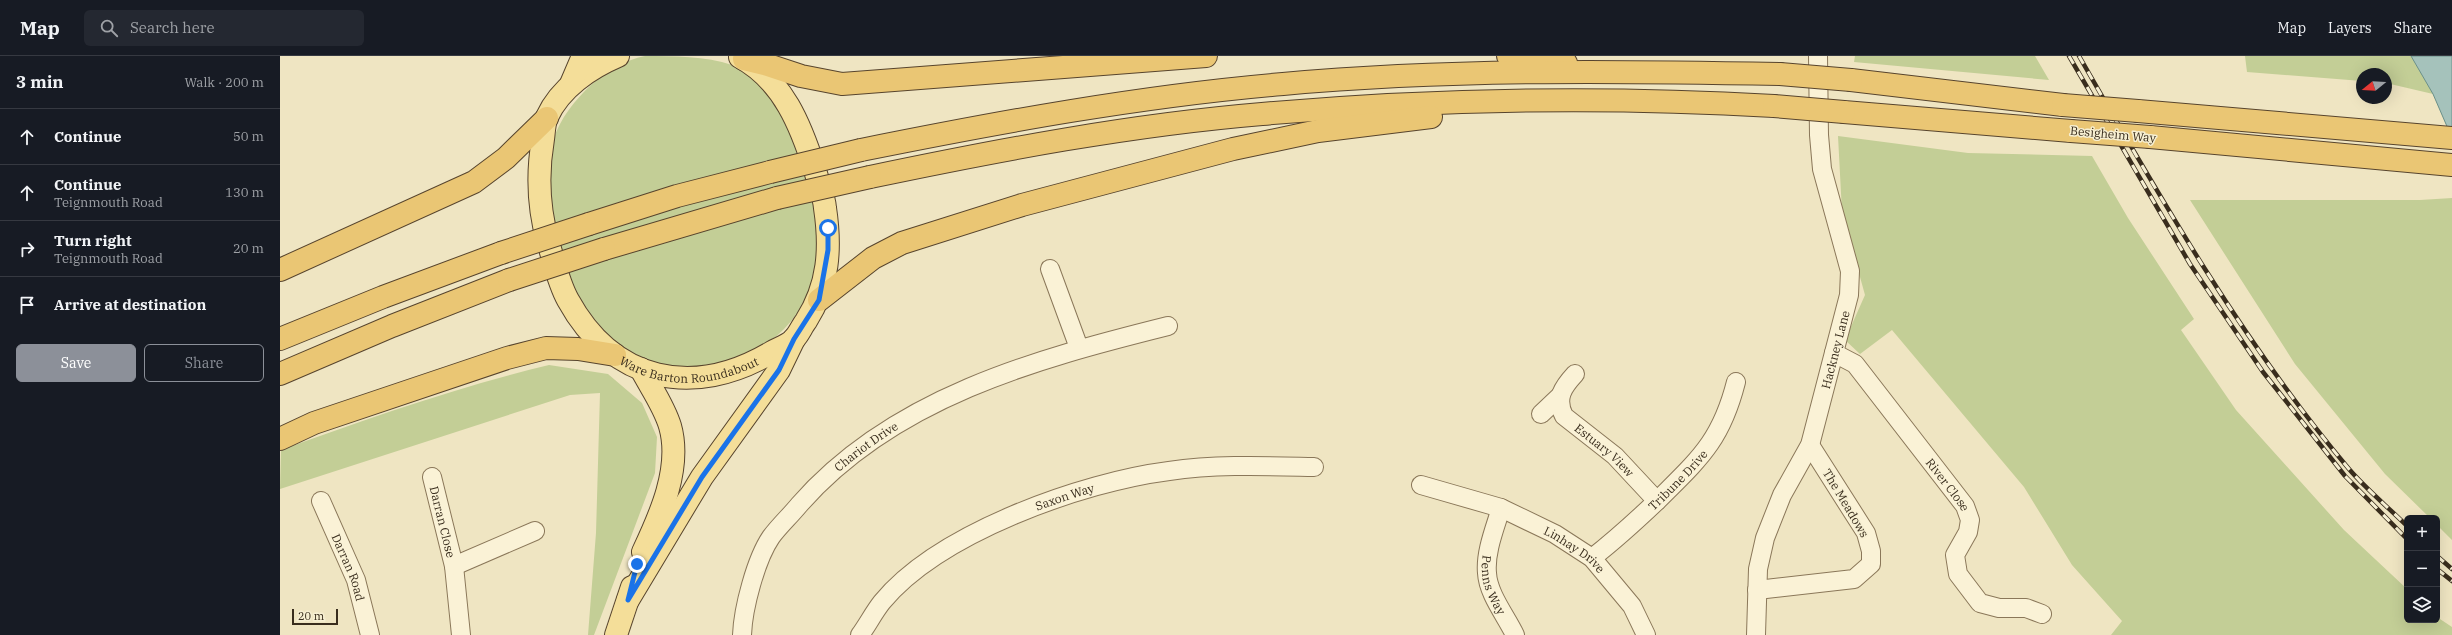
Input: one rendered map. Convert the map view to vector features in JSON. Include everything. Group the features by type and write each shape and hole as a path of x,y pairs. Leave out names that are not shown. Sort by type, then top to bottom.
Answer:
{"highway":[{"path":"741,58 801,76 842,84 1206,56"},
{"path":"1508,56 1532,57 1614,71"},
{"path":"280,339 383,296 589,224 676,196 861,150 1078,111 1188,94 1284,84 1420,75 1614,71"},
{"name":"Besigheim Way","path":"1614,71 1780,74 1851,80 2064,105 2452,138"},
{"path":"819,300 873,258 902,243 1102,182 1233,149 1318,131 1378,122 1455,115 1545,99"},
{"path":"280,374 392,326 509,280 604,249 777,198 870,177 1012,149 1165,125 1253,115 1351,107 1545,99"},
{"name":"Besigheim Way","path":"1545,99 1774,106 2315,151 2452,165"},
{"path":"280,270 474,182 506,158 547,118"},
{"path":"280,439 314,423 458,373 514,356 546,348 578,349 615,355"}],"main road":[{"path":"571,84 582,56"},
{"name":"Ware Barton Roundabout","path":"618,56 571,84 547,118 539,166 539,191 543,224 566,297 584,326 615,355 641,369 680,378 715,377 753,364 794,339 819,300 827,262 828,228 825,203 800,125 778,90 741,58"},
{"path":"628,600 702,477 779,370 794,339"},
{"path":"616,635 628,600 637,564 655,526 667,489 672,457 670,427 641,369"}],"street":[{"name":"Hackney Lane","path":"1756,635 1758,569 1765,538 1782,495 1810,445 1849,295 1850,271 1822,169 1819,135 1818,56"},
{"path":"1050,269 1079,348"},
{"name":"Chariot Drive","path":"742,635 743,621 754,576 771,538 817,485 860,449 904,419 972,387 1079,348 1168,326"},
{"name":"River Close","path":"1834,353 1855,364 1965,506 1970,520 1968,532 1955,555 1958,574 1980,602 1999,608 2026,608 2042,614"},
{"path":"1541,414 1560,396 1566,384 1575,374"},
{"name":"Tribune Drive","path":"1592,558 1646,513 1694,466 1712,442 1726,413 1736,382"},
{"name":"Estuary View","path":"1560,396 1561,409 1564,416 1615,456 1657,501"},
{"name":"The Meadows","path":"1757,590 1854,578 1871,564 1871,551 1866,533 1810,445"},
{"name":"Saxon Way","path":"860,635 883,602 919,569 951,547 1018,512 1083,491 1169,471 1235,465 1314,467"},
{"name":"Darran Close","path":"432,477 454,566 461,635"},
{"name":"Linhay Drive","path":"1421,485 1500,508 1555,534 1592,558 1632,606 1646,635"},
{"name":"Darran Road","path":"321,501 356,580 370,635"},
{"name":"Penns Way","path":"1500,508 1490,547 1487,573 1493,594 1515,635"},
{"name":"Darran Close","path":"454,566 535,531"}],"green space":[{"path":"645,56 689,57 722,62 740,69 762,86 774,100 788,121 815,204 818,220 818,254 816,271 804,302 784,329 769,342 754,351 719,363 698,367 677,367 657,363 638,356 620,345 604,332 590,317 575,292 567,271 554,222 550,203 549,175 551,152 556,133 564,117 574,103 598,79 623,63"},
{"path":"1855,56 2035,56 2049,80 1854,62"},
{"path":"2245,56 2452,56 2452,138 2433,94 2392,84 2392,68 2356,68 2356,81 2247,72"},
{"path":"1838,136 1968,153 2092,156 2128,218 2194,319 2181,330 2236,410 2344,530 2404,586 2404,623 2440,623 2440,619 2452,627 2452,635 2111,635 2122,621 2072,565 2024,487 1892,330 1860,354 1845,340 1865,295 1842,212"},
{"path":"2452,198 2452,540 2440,528 2440,515 2427,515 2385,474 2295,364 2190,200 2420,200"},
{"path":"549,365 608,374 642,403 657,437 655,473 594,635 588,635 596,533 600,393 570,395 280,489 281,450 414,404 481,383"}],"water":[{"path":"2411,56 2452,56 2452,138 2433,94"}],"railway":[{"path":"2069,56 2190,264 2263,372 2345,476 2404,536"},
{"path":"2079,56 2172,216 2238,320 2273,371 2310,421 2349,469 2404,523"},
{"path":"2440,559 2452,569"},
{"path":"2440,571 2452,581"}],"route":[{"path":"637,564 628,600 651,565 702,477 779,370 794,339 819,300 825,275 828,250 828,228"}]}
